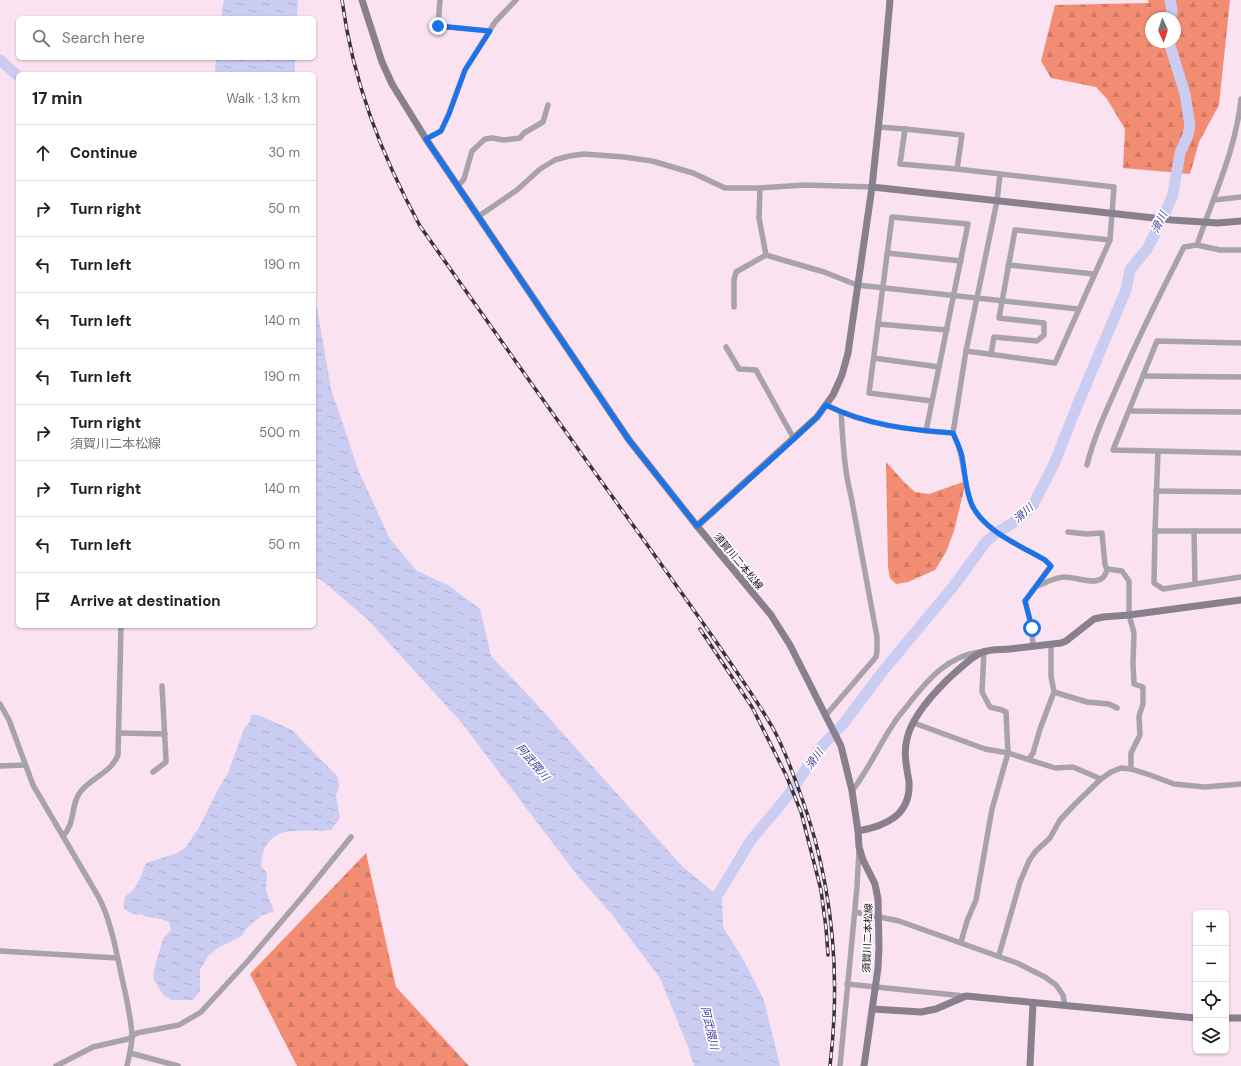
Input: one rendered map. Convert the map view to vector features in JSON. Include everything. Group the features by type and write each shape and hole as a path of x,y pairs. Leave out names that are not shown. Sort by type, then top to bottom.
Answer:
{"street":[{"name":"須賀川二本松線","path":"362,0 382,62 392,84 426,139 629,440 697,526 771,615 790,645 841,746 852,791 859,847 877,889 879,947 873,1009 864,1066"},
{"path":"440,0 438,26 490,31"},
{"path":"426,139 441,131 449,114 465,70 495,22 516,0"},
{"path":"697,526 817,417 826,405 842,375 848,353 872,187 879,127 890,0"},
{"path":"1197,245 1214,200 1235,135 1241,99"},
{"path":"458,186 464,179 472,151 485,140 492,138 503,140 520,138 524,133 543,122 548,105"},
{"path":"879,127 962,135 957,169"},
{"path":"905,129 900,164 1114,187 1110,240 1078,308 1055,362 966,351"},
{"path":"479,216 517,190 540,169 555,160 568,156 584,154 652,161 693,173 725,188 760,188 805,185 872,187 1190,221 1218,223 1241,221"},
{"path":"1000,174 997,201 966,351 953,433 961,456 966,488 972,505 980,517 994,530 1045,560 1051,566 1025,601 1032,628 1033,647"},
{"path":"760,188 759,218 766,255"},
{"path":"1214,200 1241,197"},
{"path":"926,431 968,224 892,218 870,393 932,401"},
{"path":"991,354 994,337 1036,341 1044,335 1044,323 999,318 1001,300 1015,230 1110,240"},
{"path":"1087,465 1093,444 1107,408 1154,304 1184,248 1197,245 1220,250 1241,250"},
{"path":"887,253 961,260"},
{"path":"734,307 734,280 736,272 766,255 824,272 857,285 1078,308"},
{"path":"1008,265 1094,274"},
{"path":"878,324 947,330"},
{"path":"1241,343 1157,341 1113,450 1241,453"},
{"path":"726,347 739,369 756,370 794,439"},
{"path":"874,358 939,367"},
{"path":"1143,376 1241,377"},
{"path":"826,405 841,412 871,422 926,431 953,433"},
{"path":"1129,411 1241,412"},
{"path":"826,717 876,657 877,651 877,637 844,459 841,412"},
{"path":"1158,452 1154,531 1154,583 1163,589 1241,577"},
{"path":"1156,491 1241,492"},
{"path":"1154,531 1241,531"},
{"path":"1194,531 1195,584"},
{"path":"1036,587 1055,578 1066,577 1090,581 1101,580 1106,576 1107,569 1105,565 1102,532 1086,534 1068,532"},
{"path":"1107,569 1122,571 1130,581 1129,615 1134,633 1134,684 1143,687 1143,704 1139,716 1140,735 1131,753 1131,769"},
{"path":"852,791 873,760 894,722 936,672 965,654 1051,645 1066,641 1094,620 1103,617 1241,600"},
{"path":"63,836 70,828 75,802 80,791 111,768 117,760 119,748 121,628"},
{"path":"1029,760 1033,753 1054,692 1051,676 1051,645"},
{"path":"858,831 874,828 884,824 893,818 903,808 907,799 909,783 906,763 907,737 914,723 926,702 934,693 958,669 982,652"},
{"path":"961,942 967,921 976,900 992,809 1008,753 1006,712 990,707 982,692 982,652"},
{"path":"153,772 166,762 162,686"},
{"path":"1054,692 1087,702 1109,704 1117,708"},
{"path":"0,704 9,720 32,785 102,903 127,1002 132,1036 127,1066"},
{"path":"914,723 985,749 1008,753 1055,768 1073,767 1101,779"},
{"path":"119,733 165,734"},
{"path":"0,766 25,765"},
{"path":"999,955 1020,882 1029,861 1035,852 1050,838 1060,820 1101,779 1111,772 1121,768 1131,769 1174,784 1205,787 1241,784"},
{"path":"56,1066 89,1049 124,1040 136,1033 179,1025 201,1012 257,950 351,837"},
{"path":"840,1066 855,912 859,847"},
{"path":"855,912 900,921 999,955 1045,977 1056,985 1063,995 1066,1006"},
{"path":"0,951 117,958"},
{"path":"847,984 1193,1018"},
{"path":"873,1009 921,1012 936,1009 966,996"},
{"path":"1030,1066 1033,1003"},
{"path":"1229,1018 1241,1018"},
{"path":"130,1053 178,1066"}],"green space":[{"path":"1148,0 1230,0 1219,105 1199,142 1190,174 1123,168 1125,129 1107,99 1096,87 1051,78 1041,61 1055,5 1149,3"},
{"path":"886,462 915,492 929,494 966,481 954,531 946,552 935,570 908,582 896,584 890,578 888,567"},
{"path":"366,853 396,987 469,1066 297,1066 250,974"}],"water":[{"path":"224,0 298,0 297,16 221,16"},
{"path":"216,60 295,60 295,72 215,72"},
{"name":"阿武隈川","path":"316,302 331,389 359,472 390,539 417,571 448,585 480,609 491,656 531,698 682,866 722,898 723,927 743,959 764,1000 780,1066 694,1066 688,1047 660,978 614,917 577,875 461,722 368,620 324,582 316,577"},
{"path":"251,715 258,715 292,730 338,777 339,787 336,796 340,818 331,830 285,832 276,836 269,842 264,852 261,866 267,873 266,891 274,911 261,916 246,929 242,936 218,948 208,956 200,970 200,991 193,1000 171,1000 163,995 153,978 154,969 163,939 171,930 169,922 130,912 124,908 124,899 135,888 146,863 177,853 185,848 192,838 228,773 244,729 250,721"}],"waterway":[{"name":"滑川","path":"1170,0 1172,12"},
{"name":"滑川","path":"710,908 751,840 787,797 820,748 844,723 883,671 952,588 986,542 995,534 1017,520 1033,505 1054,464 1126,290 1130,270 1147,249 1163,218 1173,194 1180,153 1188,135 1190,126 1185,94 1171,48"},
{"path":"0,60 16,74"}],"railway":[{"path":"342,0 353,60 370,117 393,172 420,226 717,643 762,709 782,746 810,823 826,891 834,961 833,1031 830,1066"},
{"path":"700,629 752,707 786,775 801,812 821,890 828,955"}],"route":[{"path":"438,26 490,31 465,70 449,114 441,131 426,139 629,440 697,526 794,439 817,417 826,405 841,412 871,422 926,431 953,433 961,456 966,488 972,505 980,517 994,530 1045,560 1051,566 1025,601 1032,628"}]}
